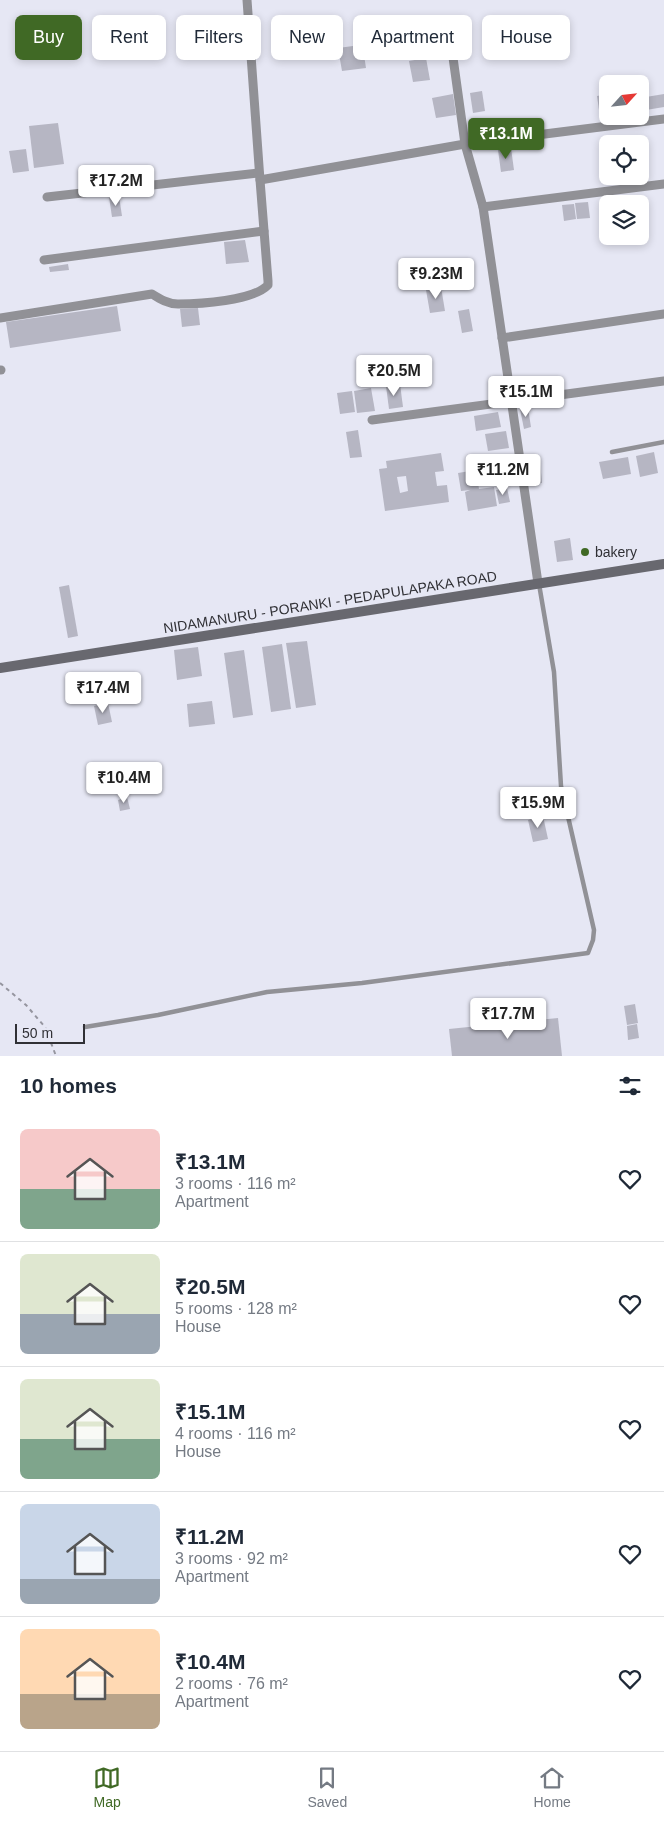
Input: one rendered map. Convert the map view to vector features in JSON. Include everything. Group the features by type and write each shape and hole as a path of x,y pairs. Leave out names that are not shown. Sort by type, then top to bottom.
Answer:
{"main road":[{"name":"NIDAMANURU - PORANKI - PEDAPULAPAKA ROAD","path":"0,668 664,564"}],"street":[{"path":"0,318 152,294 164,301 176,304 250,296 268,285 247,0"},
{"path":"453,60 465,144 483,207 538,583"},
{"path":"47,197 260,177 465,144 664,119"},
{"path":"483,207 664,184"},
{"path":"44,260 264,231"},
{"path":"502,338 664,314"},
{"path":"372,420 664,380"}],"lane":[{"path":"612,452 664,442"},
{"path":"85,1027 158,1015 267,992 362,983 588,953 593,940 594,930 561,786 554,672 538,583"}],"path":[{"path":"0,983 26,1006 45,1027 56,1056"}],"building":[{"path":"353,46 353,60 365,60 366,68 342,71 340,60 343,60 343,47"},
{"path":"426,60 430,80 413,82 409,61"},
{"path":"482,91 485,111 473,113 470,93"},
{"path":"453,94 456,115 436,118 432,98"},
{"path":"664,94 664,107 649,110 649,96"},
{"path":"58,123 64,164 34,168 29,126"},
{"path":"511,148 514,170 501,172 498,150"},
{"path":"26,149 29,171 13,173 9,151"},
{"path":"119,196 122,216 112,217 109,197"},
{"path":"588,202 590,218 577,219 575,203"},
{"path":"574,204 576,219 564,221 562,205"},
{"path":"245,240 249,262 226,264 224,242"},
{"path":"68,264 69,270 50,272 49,267"},
{"path":"441,287 445,311 430,313 426,290"},
{"path":"117,306 121,331 10,348 6,322"},
{"path":"198,308 200,325 182,327 180,309"},
{"path":"469,309 473,331 462,333 458,311"},
{"path":"400,384 403,407 389,409 386,386"},
{"path":"371,388 375,411 357,413 354,391"},
{"path":"352,391 355,412 340,414 337,393"},
{"path":"528,408 531,427 524,429 520,409"},
{"path":"498,412 501,427 476,431 474,416"},
{"path":"358,430 362,457 350,458 346,432"},
{"path":"506,431 509,448 488,451 485,434"},
{"path":"654,452 658,473 640,477 636,456"},
{"path":"441,453 444,471 435,472 437,486 447,485 449,502 385,511 379,469 387,468 386,461","holes":["406,476 408,491 400,493 397,477"]},
{"path":"628,457 631,474 603,479 599,462"},
{"path":"540,462 542,483 530,484 528,464"},
{"path":"476,470 479,489 494,487 497,506 468,511 465,492 470,490 461,491 458,473"},
{"path":"507,488 510,502 499,504 496,490"},
{"path":"570,538 573,560 557,562 554,541"},
{"path":"69,585 78,636 68,638 59,587"},
{"path":"307,641 316,705 296,708 286,643"},
{"path":"282,644 291,709 271,712 262,647"},
{"path":"198,647 202,676 177,680 174,650"},
{"path":"244,650 253,715 233,718 224,653"},
{"path":"212,701 215,724 189,727 187,704"},
{"path":"108,703 112,722 98,725 94,706"},
{"path":"127,797 130,809 120,811 118,800"},
{"path":"543,816 548,839 533,842 528,820"},
{"path":"635,1004 638,1023 627,1025 624,1006"},
{"path":"558,1018 562,1056 452,1056 449,1029"},
{"path":"637,1024 639,1038 628,1040 627,1026"}],"place":[{"name":"bakery","path":"585,552"}]}
